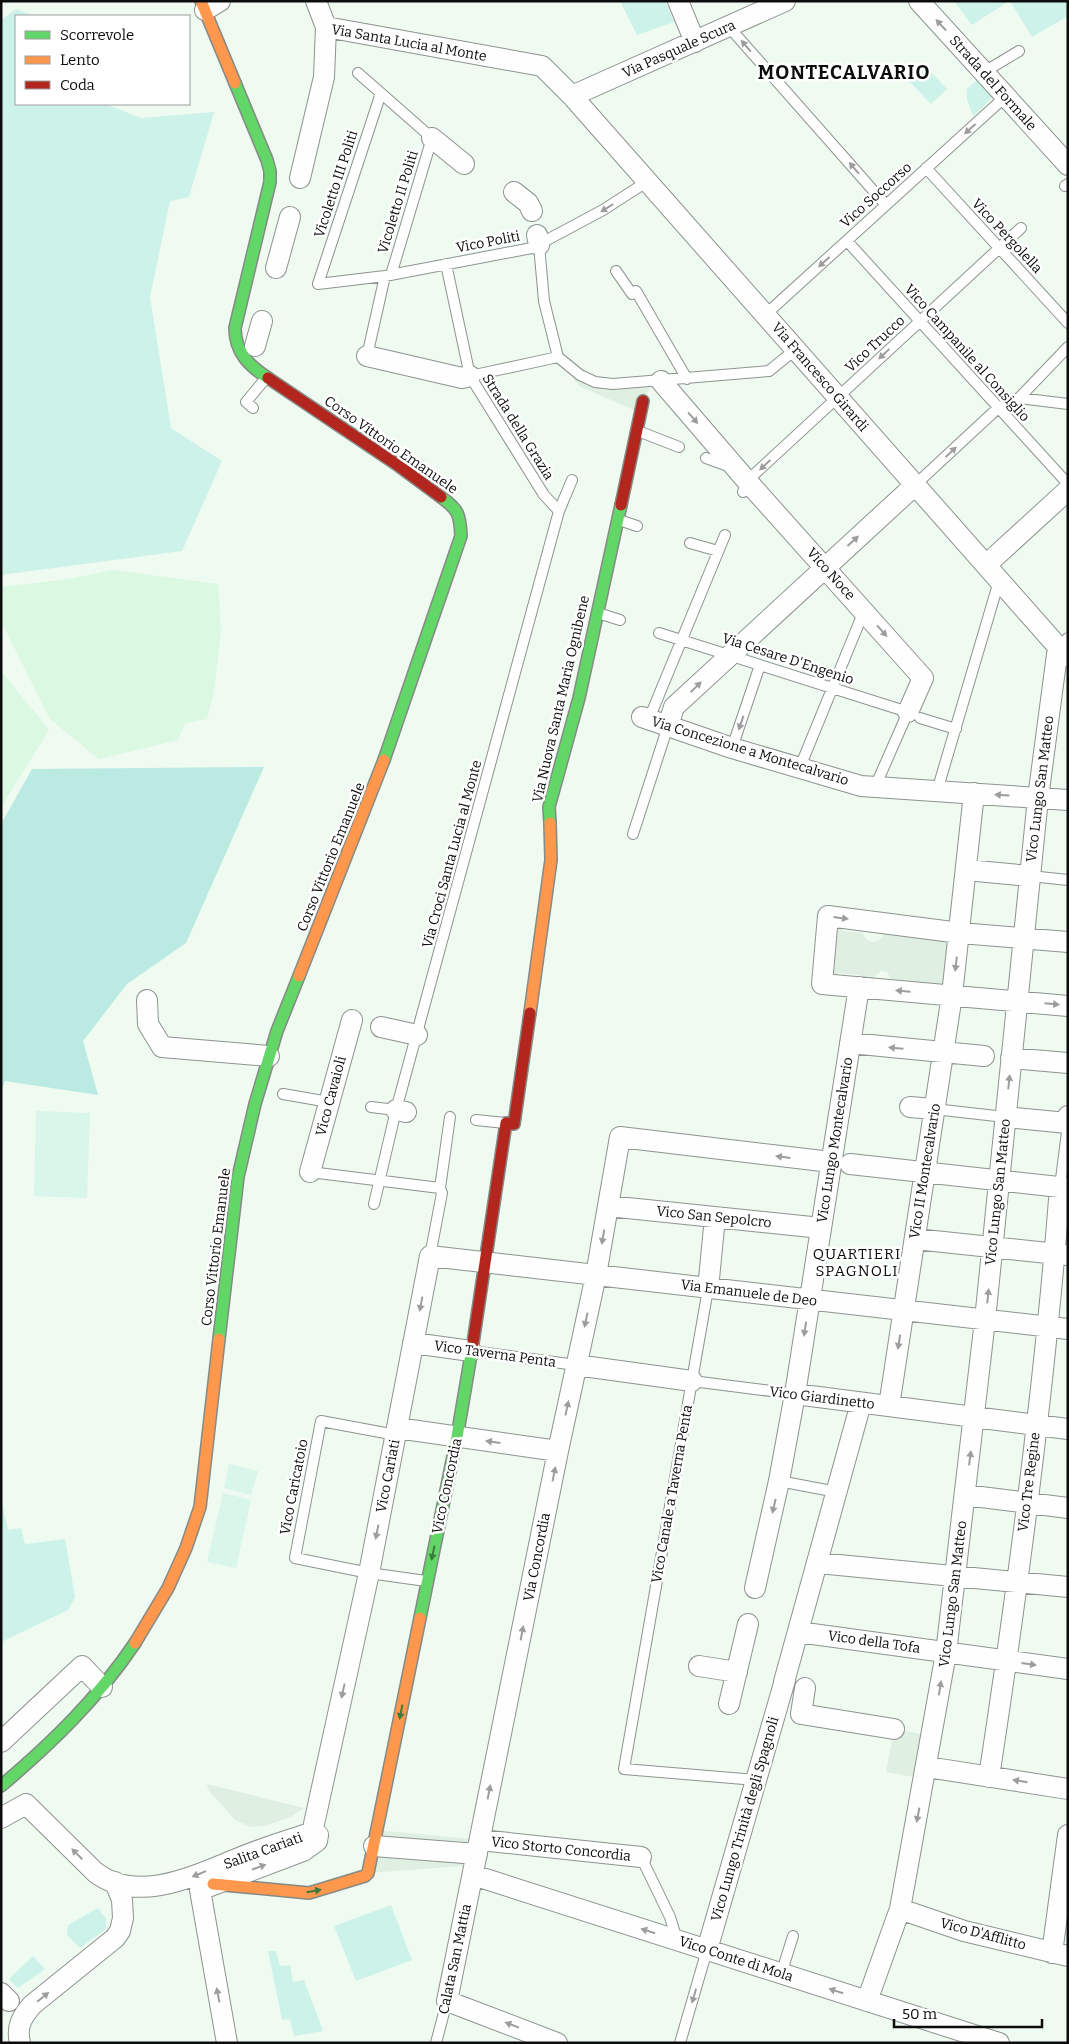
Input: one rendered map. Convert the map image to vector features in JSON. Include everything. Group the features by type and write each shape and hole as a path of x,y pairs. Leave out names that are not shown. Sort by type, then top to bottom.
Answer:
{"main road":[{"name":"Corso Vittorio Emanuele","path":"1,1786 60,1736 102,1687 136,1642 166,1592 187,1548 200,1507 238,1177 245,1142 277,1031 374,791 457,552 462,526 458,512 440,496 267,377 240,354 234,339 235,328 270,182 270,171 208,4"},
{"name":"Via Nuova Santa Maria Ognibene","path":"510,1124 552,860 550,807 582,699 618,520 630,424"},
{"name":"Vico Concordia","path":"374,1846 457,1437 470,1351 510,1124"},
{"name":"Salita Cariati","path":"213,1884 309,1893 364,1876 368,1873 374,1846"}],"street":[{"path":"316,1 326,26"},
{"path":"678,1 695,42"},
{"name":"Via Pasquale Scura","path":"572,96 785,1"},
{"name":"Strada del Formale","path":"919,1 1068,165"},
{"name":"Via Santa Lucia al Monte","path":"300,178 324,76 326,26 542,66 572,96"},
{"name":"Via Francesco Girardi","path":"572,96 1000,581 1065,648"},
{"path":"432,138 464,164"},
{"path":"514,192 528,203 532,211"},
{"path":"276,268 290,217"},
{"path":"255,346 262,321"},
{"path":"367,356 462,378 470,376"},
{"name":"Vico Noce","path":"657,381 743,481 825,568 923,678 914,715"},
{"path":"630,424 643,402"},
{"path":"668,726 674,707 915,485"},
{"path":"986,565 1068,490"},
{"name":"Vico Lungo San Matteo","path":"867,2001 900,1909 946,1653 985,1320 1001,1248 999,1180 1038,798 1065,648"},
{"name":"Via Concezione a Montecalvario","path":"646,718 732,748 862,786 1068,800"},
{"name":"Vico II Montecalvario","path":"889,1406 952,995 974,793"},
{"path":"966,870 1030,876"},
{"path":"1068,942 960,933 828,916 822,984 1068,1006"},
{"name":"Vico Lungo Montecalvario","path":"756,1588 795,1394 820,1228 840,1163 850,1043 859,987"},
{"path":"147,1000 148,1024 162,1047 269,1056"},
{"name":"Vico Cavaioli","path":"310,1172 333,1103 352,1020"},
{"path":"381,1027 417,1035"},
{"path":"850,1043 984,1056"},
{"path":"1011,1058 1068,1063"},
{"path":"910,1107 934,1109"},
{"path":"1005,1117 1068,1121"},
{"path":"596,1276 620,1137 1064,1187"},
{"name":"Vico Tre Regine","path":"989,1777 1018,1582 1047,1326 1061,1254 1064,1187"},
{"name":"Vico San Sepolcro","path":"608,1206 820,1228"},
{"name":"Vico Canale a Taverna Penta","path":"708,1288 715,1217"},
{"path":"915,1238 1061,1254"},
{"name":"Via Emanuele de Deo","path":"430,1256 1068,1329"},
{"name":"Vico Cariati","path":"312,1833 369,1573 430,1256"},
{"name":"Via Concordia","path":"473,1875 558,1451 596,1276"},
{"name":"Vico Taverna Penta","path":"414,1343 470,1351"},
{"name":"Vico Giardinetto","path":"576,1365 692,1381"},
{"name":"Vico Giardinetto","path":"795,1394 1068,1429"},
{"name":"Vico Lungo Trinità degli Spagnoli","path":"707,1950 818,1563 861,1403"},
{"path":"396,1432 457,1437 558,1451"},
{"path":"965,1495 1068,1508"},
{"path":"818,1563 1068,1587"},
{"path":"729,1704 748,1624"},
{"name":"Vico della Tofa","path":"798,1632 1068,1669"},
{"path":"1,1742 82,1666 102,1687"},
{"path":"699,1666 737,1672"},
{"path":"805,1688 801,1714 894,1730"},
{"path":"927,1767 1068,1789"},
{"name":"Salita Cariati","path":"1,1818 25,1804 95,1872 104,1878 115,1882 152,1886 179,1882 244,1856 312,1833 316,1833 319,1839 303,1851 213,1884"},
{"path":"1060,1955 1068,1836"},
{"name":"Vico Storto Concordia","path":"374,1846 478,1847 641,1857"},
{"name":"Vico Conte di Mola","path":"473,1875 867,2001 972,2039 999,2043"},
{"name":"Calata San Mattia","path":"447,2001 473,1875"},
{"path":"20,2043 18,2029 25,2014 32,2005 109,1944 120,1931 123,1909 115,1882"},
{"path":"213,1884 201,1889 200,1892 227,2043"},
{"name":"Vico D'Afflitto","path":"900,1909 964,1931 1060,1955"},
{"path":"447,2001 557,2043"}],"lane":[{"path":"729,26 886,205"},
{"path":"984,72 1019,51"},
{"path":"358,73 432,138"},
{"name":"Vicoletto III Politi","path":"318,284 381,93"},
{"name":"Vico Soccorso","path":"765,314 1006,96"},
{"name":"Vicoletto II Politi","path":"367,356 388,275 432,138"},
{"name":"Vico Pergolella","path":"926,168 1068,323"},
{"name":"Vico Politi","path":"318,284 388,275 516,251 603,210 648,182"},
{"name":"Vico Trucco","path":"743,481 838,397 1021,228"},
{"path":"538,240 544,301 558,357 572,370 595,382 612,384 769,371 796,349"},
{"name":"Vico Campanile al Consiglio","path":"847,241 1068,484"},
{"name":"Strada della Grazia","path":"446,264 470,376 544,495 559,511"},
{"path":"616,271 632,294 636,291 687,379"},
{"path":"915,485 998,408 1019,398 1068,347"},
{"path":"470,376 558,357"},
{"path":"253,408 246,402 267,377"},
{"path":"643,402 657,381"},
{"path":"1019,398 1068,404"},
{"path":"630,424 679,447"},
{"path":"706,458 743,481"},
{"name":"Via Croci Santa Lucia al Monte","path":"374,1204 379,1180 401,1111 417,1035 559,511 572,480"},
{"path":"618,520 637,526"},
{"path":"646,718 725,535"},
{"path":"690,543 718,552"},
{"path":"938,791 1000,581"},
{"path":"800,767 864,611"},
{"path":"598,613 620,620"},
{"name":"Via Cesare D'Engenio","path":"659,632 956,729"},
{"path":"732,748 760,665"},
{"name":"Vico Noce","path":"875,787 914,715"},
{"path":"633,834 668,726"},
{"path":"1030,876 1068,880"},
{"path":"283,1094 333,1103"},
{"path":"371,1108 401,1111"},
{"path":"934,1109 1005,1117"},
{"name":"Vico Cariati","path":"430,1256 442,1193 440,1188 450,1117"},
{"path":"476,1120 510,1124"},
{"path":"1064,1187 1068,1121"},
{"path":"310,1172 440,1188"},
{"name":"Vico Canale a Taverna Penta","path":"708,1288 624,1769 756,1780"},
{"name":"Vico Taverna Penta","path":"470,1351 576,1365"},
{"name":"Vico Giardinetto","path":"692,1381 795,1394"},
{"name":"Vico Caricatoio","path":"369,1573 294,1558 321,1421 396,1432"},
{"path":"779,1481 837,1492"},
{"path":"369,1573 427,1581"},
{"name":"Vico Storto Concordia","path":"641,1857 670,1917 677,1940"},
{"path":"781,1974 793,1936"},
{"name":"Vico Lungo Trinità degli Spagnoli","path":"680,2043 707,1950"},
{"name":"Calata San Mattia","path":"436,2043 447,2001"}],"green space":[{"path":"113,570 218,584 221,632 214,691 207,719 185,723 178,740 99,759 50,719 1,621 1,587 68,579"},
{"path":"1,671 49,730 1,807"}],"shaded area":[{"path":"620,1 665,1 674,22 637,35"},
{"path":"954,1 1009,1 972,25"},
{"path":"1010,1 1068,1 1068,16 1032,37"},
{"path":"16,9 31,15 15,15 15,105 108,105 141,118 214,112 189,197 170,201 150,297 171,428 222,461 182,551 1,575 1,20"},
{"path":"925,66 947,89 931,104 909,81"},
{"path":"979,78 995,95 973,116 967,99 967,89"},
{"path":"558,357 595,382 653,381 643,401 634,410 579,386"},
{"path":"264,767 186,943 127,984 83,1041 98,1095 5,1081 1,1091 1,824 32,769"},
{"path":"836,922 950,936 944,990 895,985 887,972 881,971 870,983 859,982 859,975 838,973 837,980 830,979","holes":["843,925 884,929 883,936 878,941 872,942 866,939 862,933 843,931"]},
{"path":"36,1111 90,1113 87,1198 34,1196"},
{"path":"229,1464 258,1471 251,1495 224,1488"},
{"path":"223,1493 251,1500 236,1568 207,1562"},
{"path":"1,1499 8,1530 21,1528 25,1544 65,1539 75,1597 68,1610 1,1642"},
{"path":"894,1729 932,1736 920,1778 886,1772"},
{"path":"207,1784 304,1808 290,1817 265,1826 251,1827 235,1820 209,1791"},
{"path":"377,1830 480,1840 475,1865 368,1873"},
{"path":"391,1905 412,1960 356,1981 334,1926"},
{"path":"98,1908 106,1919 106,1929 80,1948 67,1935 68,1925"},
{"path":"268,1951 276,1951 280,1966 290,1965 293,1982 304,1980 323,2031 294,2036 290,2019 282,2020"},
{"path":"33,1956 45,1969 18,1988 9,1979"}],"traffic: fast":[{"path":"235,83 270,171 270,182 235,328 236,337 237,344 244,358 268,378"},
{"path":"384,760 461,536 459,518 455,510 441,497"},
{"path":"550,823 549,807 579,698 621,505"},
{"path":"219,1339 238,1177 255,1104 277,1031 299,976"},
{"path":"420,1618 457,1437 473,1343"},
{"path":"1,1786 56,1736 90,1701 135,1643"}],"traffic: slow":[{"path":"201,1 235,83"},
{"path":"299,976 384,760"},
{"path":"530,1013 551,860 550,823"},
{"path":"135,1643 168,1588 186,1548 200,1507 219,1339"},
{"path":"213,1884 309,1893 365,1876 368,1873 420,1618"}],"traffic: jam":[{"path":"268,378 399,466 441,497"},
{"path":"621,505 643,401"},
{"path":"473,1343 506,1123 514,1124 530,1013"}],"district":[{"name":"MONTECALVARIO","path":"844,72"},
{"name":"QUARTIERI SPAGNOLI","path":"857,1262"}]}
